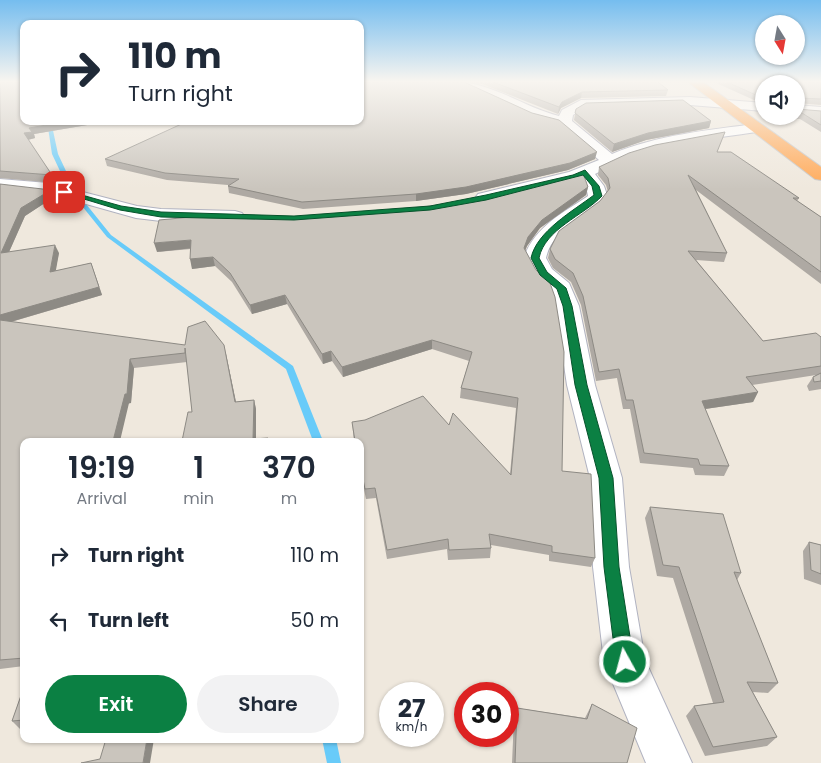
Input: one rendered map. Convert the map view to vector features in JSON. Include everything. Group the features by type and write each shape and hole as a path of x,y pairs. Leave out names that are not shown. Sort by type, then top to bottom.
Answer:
{"highway":[{"path":"741,118 821,175"}],"street":[{"path":"547,118 564,122 598,166 596,186 598,196 545,237 537,249 535,258 544,273 561,288 568,306 581,385 606,478 611,567 625,662 669,763"},
{"path":"564,122 565,118"},
{"path":"466,202 575,176 631,152 652,146 718,133 756,128"},
{"path":"0,184 48,188 136,212 161,215 249,218"}],"building":[{"path":"0,118 20,118 20,125 47,125 29,128 32,132 24,133 52,175 0,171"},
{"path":"364,118 550,118 559,120 597,152 570,163 466,187 416,194 302,202 228,186 239,179 165,173 105,159 179,125 364,125"},
{"path":"581,118 706,118 711,121 648,133 614,144"},
{"path":"809,118 821,118 821,125"},
{"path":"725,132 717,152 731,152 799,198 793,198 821,217 821,272 688,175 727,253 688,251 763,341 816,333 821,337 821,366 746,377 758,392 702,401 729,466 700,465 698,459 644,453 633,400 626,400 619,369 599,372 583,296 573,273 555,259 550,249 559,231 600,201 610,188 608,178 599,167 629,153 655,145"},
{"path":"583,173 588,187 542,220 528,237 524,248 536,270 550,283 555,297 564,352 562,471 591,474 595,558 552,552 552,546 489,534 491,548 449,550 448,539 387,550 375,488 365,489 364,484 364,438 355,438 352,422 365,420 423,396 449,425 453,413 511,475 518,398 461,388 472,352 432,340 342,367 331,351 322,354 285,295 250,305 230,273 213,257 190,259 191,240 154,243 159,220 202,216 279,218 416,208 467,201"},
{"path":"0,184 51,190 21,208 1,253 55,245 50,272 91,263 99,287 0,315"},
{"path":"0,320 185,345 188,327 205,321 224,345 235,402 254,400 253,438 183,438 188,412 192,412 185,348 185,353 130,359 127,394 125,394 114,438 20,438 20,658 0,660"},
{"path":"821,373 821,381 814,382 813,377"},
{"path":"650,507 723,514 741,573 734,572 778,683 747,682 777,737 713,747 694,706 724,702 679,567 663,565"},
{"path":"809,542 821,545 821,574 811,570"},
{"path":"20,698 20,720 12,721"},
{"path":"592,704 637,728 627,763 515,763 516,747 519,747 519,708 587,719"},
{"path":"105,743 146,743 143,763 81,763 100,759"}],"waterway":[{"path":"50,125 55,154 71,188"},
{"path":"80,200 109,236 290,368 317,438"},
{"path":"330,743 334,763"}],"route":[{"path":"64,192 136,212 161,215 294,218 430,208 466,202 585,172 596,186 598,196 576,215 557,226 545,237 537,249 535,258 539,268 561,288 568,306 581,385 606,478 611,567 625,662"}]}
